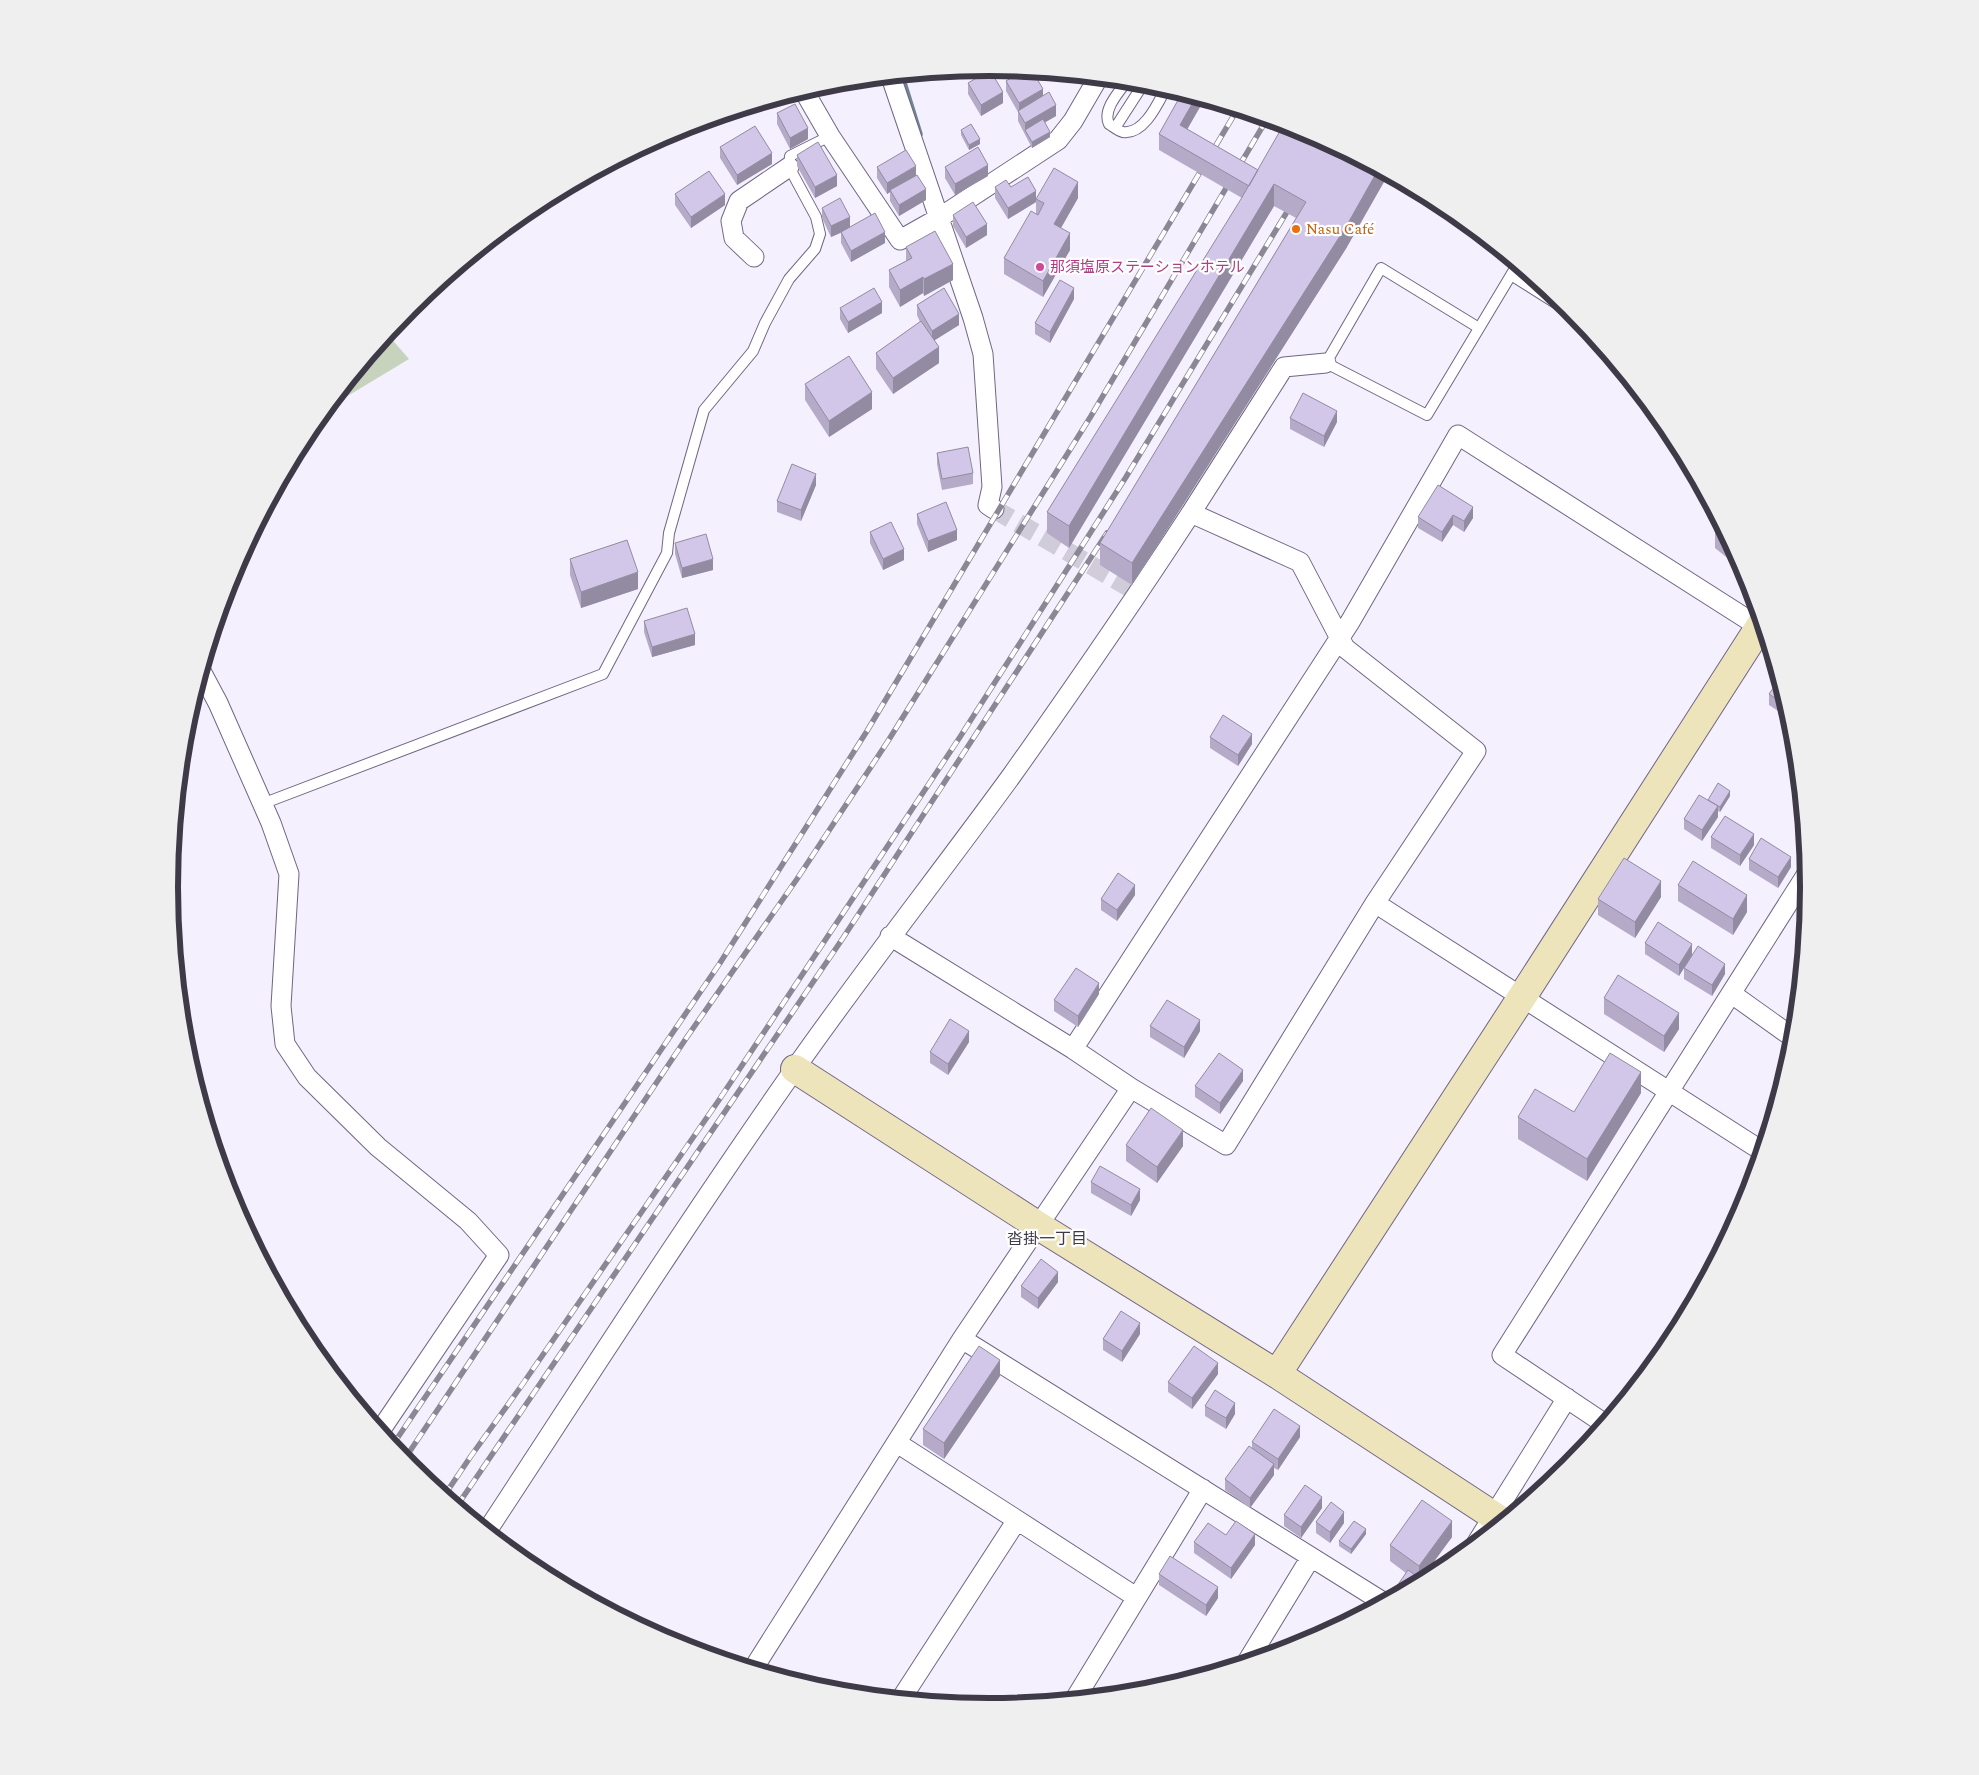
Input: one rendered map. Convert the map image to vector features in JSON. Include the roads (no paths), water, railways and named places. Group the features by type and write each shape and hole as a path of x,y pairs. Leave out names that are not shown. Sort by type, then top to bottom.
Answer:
{"street":[{"path":"893,82 984,354 992,487 988,505 994,508"},
{"path":"808,97 830,136 900,240 939,218 1058,140 1095,83"},
{"path":"754,257 734,238 731,221 739,201 789,167"},
{"path":"491,1527 684,1231 794,1069 890,936 1010,777 1139,593 1284,367 1326,363"},
{"path":"1073,1049 1340,637 1458,436 1757,624"},
{"path":"890,936 1073,1049 1131,1088 1226,1145 1375,903 1476,751 1345,648 1300,562 1191,514"},
{"path":"1277,1374 1759,631"},
{"path":"206,680 272,823 289,874 280,1006 285,1044 306,1077 378,1146 468,1220 498,1255 383,1426"},
{"path":"1600,1421 1502,1355 1801,884"},
{"path":"1375,903 1758,1148"},
{"path":"1732,994 1787,1034"},
{"path":"794,1069 1037,1225 1277,1374 1498,1519"},
{"path":"756,1664 962,1339 1131,1088"},
{"path":"962,1339 1378,1599"},
{"path":"1498,1518 1567,1398"},
{"path":"897,1443 1136,1597"},
{"path":"1078,1694 1204,1489"},
{"path":"904,1694 1017,1520"},
{"path":"1251,1656 1311,1557"}],"lane":[{"path":"1123,88 1110,107 1108,121 1115,128 1126,132 1134,131 1144,122 1161,95"},
{"path":"1115,128 1139,90"},
{"path":"262,804 603,674 667,553 669,533 704,410 753,351 765,323 789,279 815,249 820,234 816,217 789,167 790,156 830,136"},
{"path":"1479,328 1382,268 1326,363 1427,415 1514,270"},
{"path":"1511,275 1542,294"}],"waterway":[{"path":"904,81 920,134"}],"tunnel":[{"path":"994,509 1139,593"}],"railway":[{"path":"396,1440 720,963 867,731 1234,114"},
{"path":"409,1453 687,1037 797,879 888,741 1091,416 1264,124"},
{"path":"448,1490 719,1100 960,737 1126,477 1293,202"},
{"path":"460,1501 843,938 1107,533"}],"place":[{"name":"Nasu Café","path":"1296,229"},
{"name":"那須塩原ステーションホテル","path":"1040,267"}],"district":[{"name":"沓掛一丁目","path":"1047,1239"}]}
